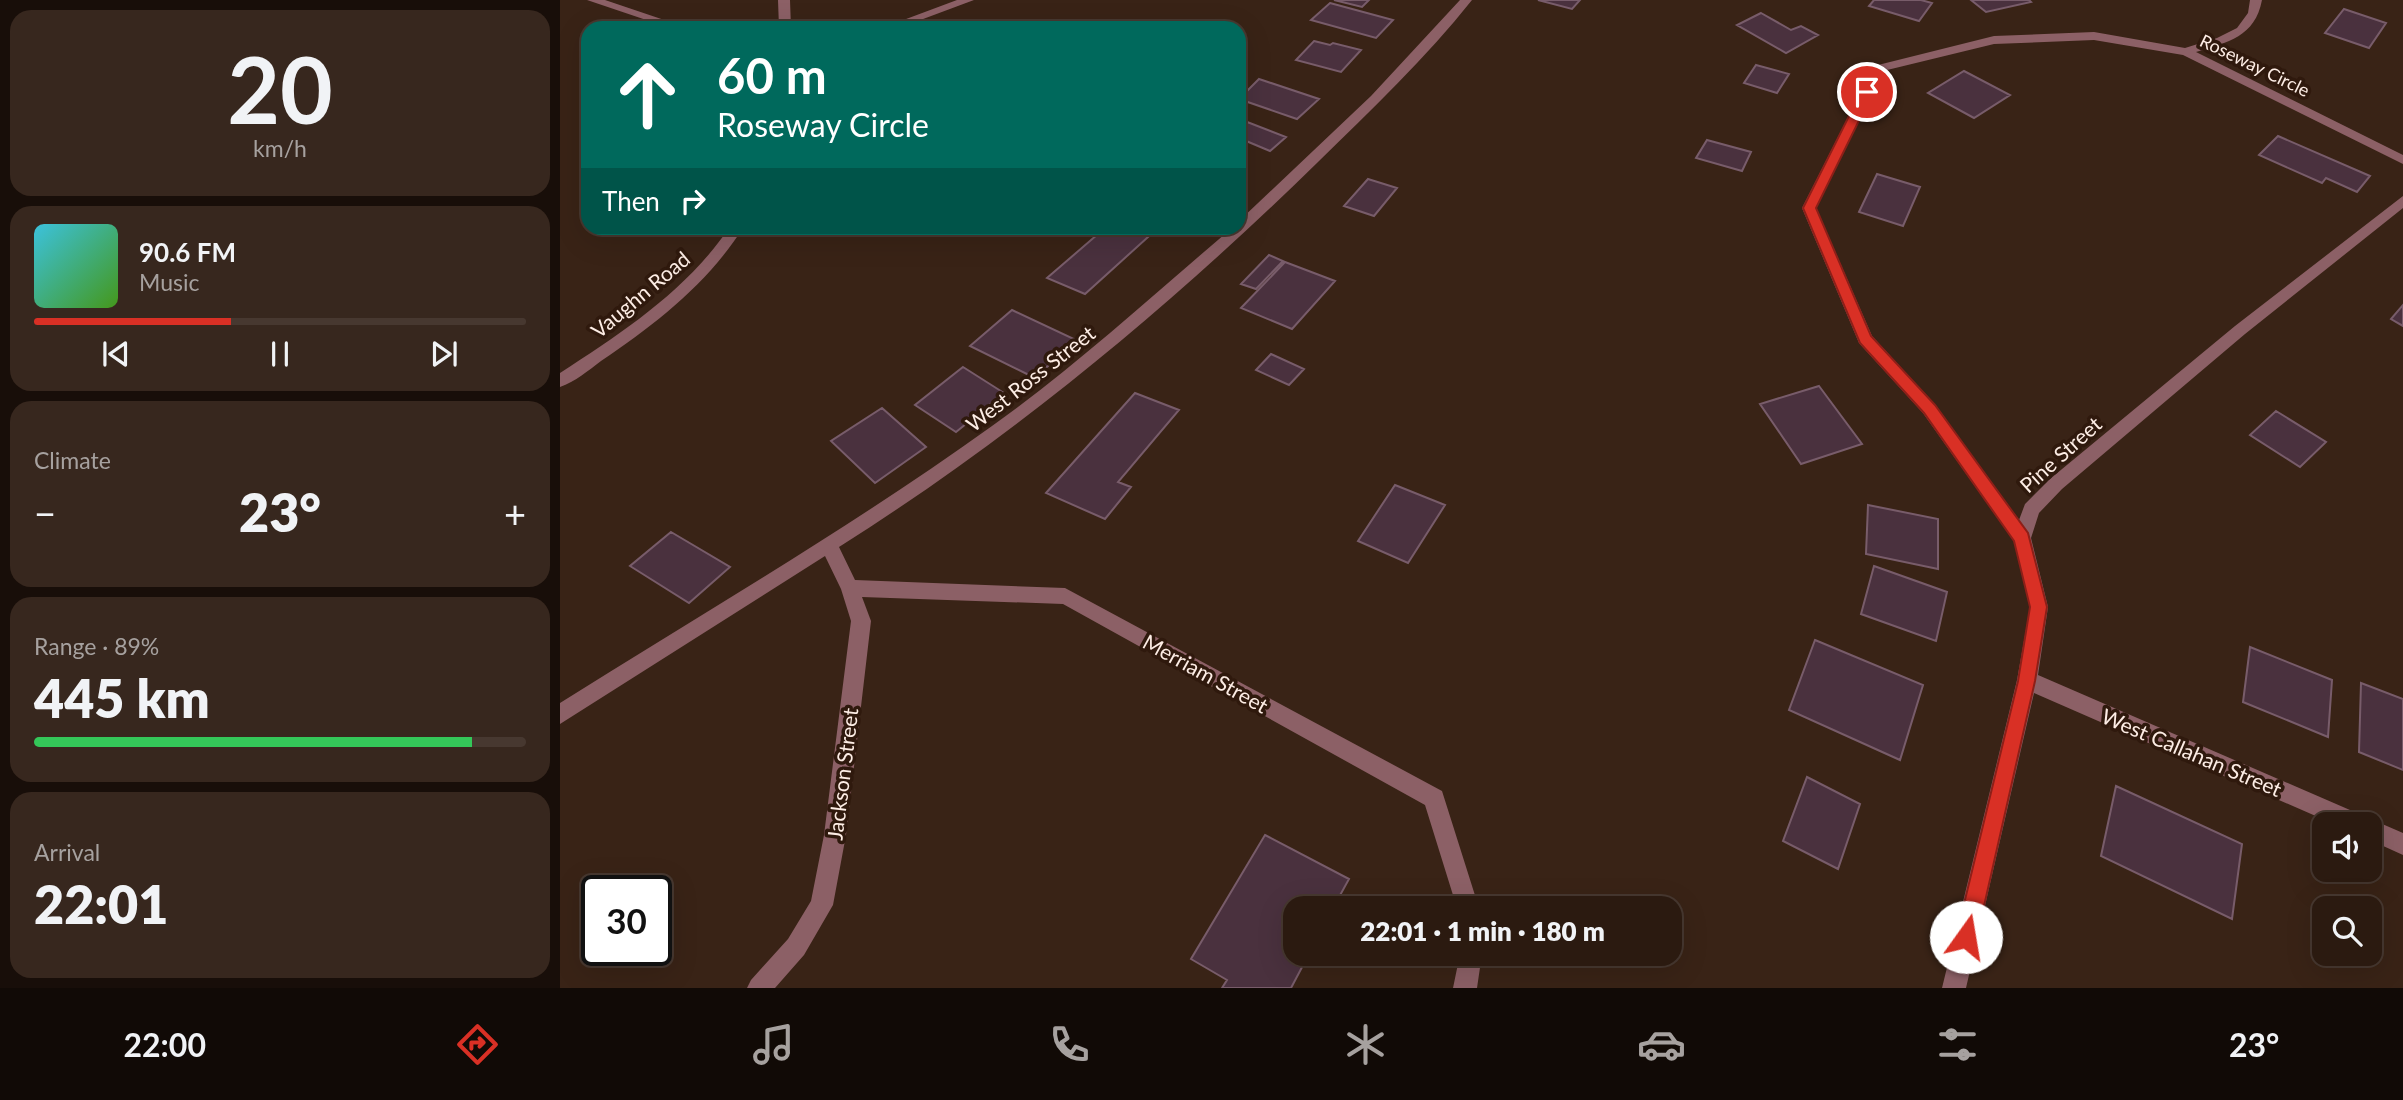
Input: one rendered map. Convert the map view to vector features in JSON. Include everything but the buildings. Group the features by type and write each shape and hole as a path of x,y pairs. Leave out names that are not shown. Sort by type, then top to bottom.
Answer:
{"street":[{"path":"593,0 660,21"},
{"path":"784,0 785,21"},
{"path":"908,21 968,0"},
{"name":"West Ross Street","path":"1246,223 1375,99 1466,0"},
{"path":"2186,52 2245,31 2255,15 2256,0"},
{"name":"Roseway Circle","path":"2022,538 1929,409 1865,339 1809,208 1878,69 1994,40 2094,36 2186,52 2403,160"},
{"name":"Pine Street","path":"2022,538 2031,509 2056,484 2240,330 2403,201"},
{"name":"Vaughn Road","path":"560,381 629,335 697,276 732,235"},
{"name":"West Ross Street","path":"560,714 829,546 999,430 1095,355 1232,235"},
{"path":"1954,988 2026,681 2039,607 2022,538"},
{"name":"Jackson Street","path":"759,988 796,947 821,905 835,835 861,621 850,588 829,546"},
{"name":"Merriam Street","path":"850,588 1065,596 1434,798 1464,896"},
{"name":"West Callahan Street","path":"2026,681 2330,812"},
{"path":"2382,834 2403,844"},
{"path":"1465,988 1469,966"}],"route":[{"path":"1867,92 1809,208 1865,339 1929,409 2022,538 2039,607 2026,681 1966,937"}]}
